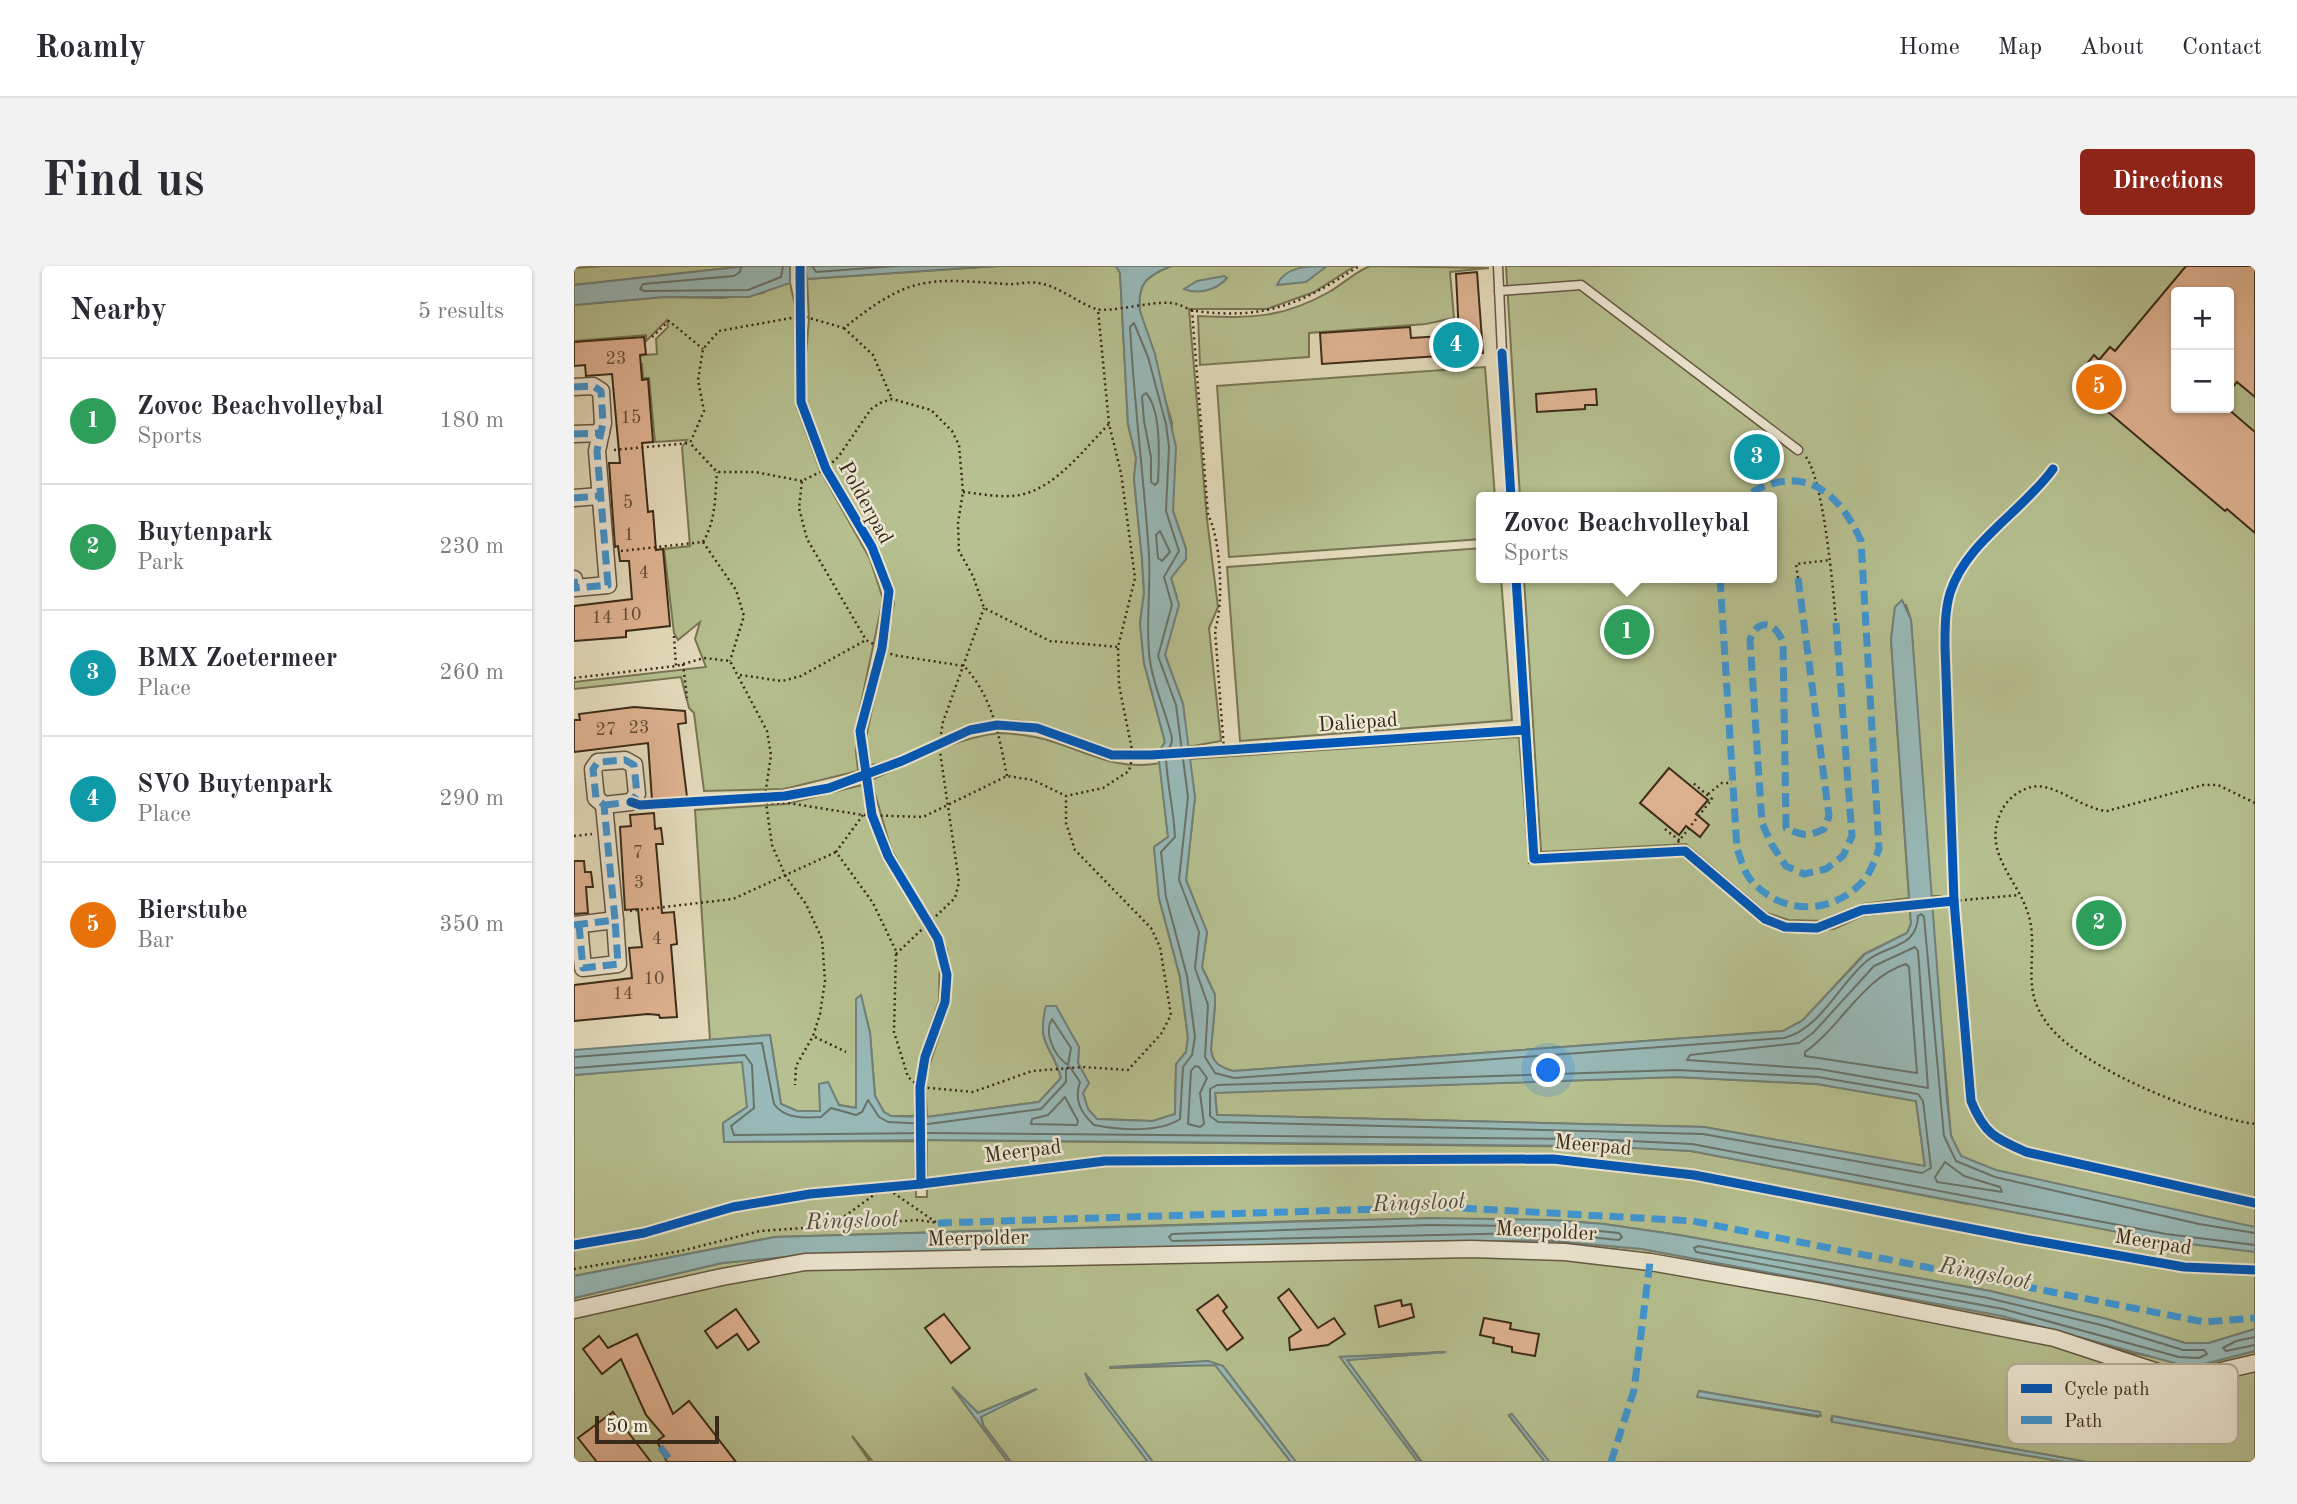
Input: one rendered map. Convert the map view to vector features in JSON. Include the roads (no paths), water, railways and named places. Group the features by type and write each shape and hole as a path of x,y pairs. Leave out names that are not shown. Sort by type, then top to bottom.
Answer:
{"street":[{"path":"574,387 593,386 601,391 601,433 597,452 608,585 575,588 574,579"},
{"path":"574,434 601,433"},
{"path":"574,498 599,496"},
{"path":"604,805 614,916 618,964 583,968 577,925 614,916"},
{"name":"Meerpolder","path":"574,1310 722,1277 805,1262 1471,1249 1566,1252 1663,1264 2040,1335 2132,1364"}],"lane":[{"path":"1498,266 1502,353"},
{"path":"1499,291 1581,285 1798,450"}],"water":[{"path":"747,266 790,266 790,283 749,297 664,297 574,305 574,285"},
{"path":"805,266 997,266 807,279"},
{"path":"1116,266 1171,266 1155,273 1145,282 1139,302 1155,354 1176,447 1173,511 1186,549 1186,559 1171,578 1179,605 1165,655 1183,704 1195,797 1186,880 1207,932 1202,967 1215,995 1211,1049 1218,1064 1233,1071 1783,1031 1802,1021 1865,954 1907,933 1911,924 1891,640 1895,607 1902,600 1911,620 1947,1100 1951,1136 1961,1156 1996,1170 2255,1227 2255,1252 2165,1241 1691,1151 1590,1146 927,1140 724,1142 723,1123 747,1107 742,1062 574,1075 574,1050 770,1035 781,1104 797,1111 820,1111 819,1084 828,1082 839,1105 856,1108 856,999 861,995 870,1033 875,1096 884,1112 891,1116 927,1117 1039,1102 1061,1078 1043,1030 1046,1006 1056,1006 1079,1047 1078,1063 1089,1083 1083,1093 1088,1109 1097,1119 1153,1121 1175,1114 1176,1064 1186,1052 1188,1038 1180,977 1159,898 1154,847 1168,837 1158,753 1165,742 1144,663 1140,623 1144,593 1134,479 1136,458 1128,424 1120,273","holes":["1677,1077 1817,1084 1916,1101 1925,1166 1704,1127 1217,1115 1215,1093"]},
{"path":"1327,266 1306,282 1277,285 1292,271 1305,267"},
{"path":"1224,276 1227,278 1223,282 1207,290 1195,292 1184,289 1197,281"},
{"path":"1429,1218 1551,1220 1604,1224 1990,1291 2107,1319 2185,1343 2209,1343 2255,1329 2255,1351 2204,1364 2178,1364 2002,1316 1642,1249 1542,1240 1038,1252 829,1253 722,1263 574,1298 574,1276 775,1237"},
{"path":"1446,1352 1347,1360 1421,1462 1418,1462 1340,1357"},
{"path":"1208,1361 1223,1366 1296,1462 1291,1462 1215,1365 1109,1367"},
{"path":"1085,1373 1153,1462 1148,1462 1090,1385"},
{"path":"952,1387 978,1413 1037,1389 981,1417 983,1425 1011,1462 1008,1462"},
{"path":"1699,1391 1820,1412 1821,1416 1697,1397"},
{"path":"1512,1414 1549,1462 1545,1462 1509,1415"},
{"path":"1832,1416 2087,1462 2065,1462 1832,1422"}],"place":[{"name":"SVO Buytenpark","path":"1456,345"},
{"name":"Bierstube","path":"2099,387"},
{"name":"BMX Zoetermeer","path":"1757,457"},
{"name":"Zovoc Beachvolleybal","path":"1627,632"},
{"name":"Buytenpark","path":"2099,923"}],"water label":[{"name":"Ringsloot","path":"1419,1203"},
{"name":"Ringsloot","path":"852,1221"},
{"name":"Ringsloot","path":"1985,1274"}]}
